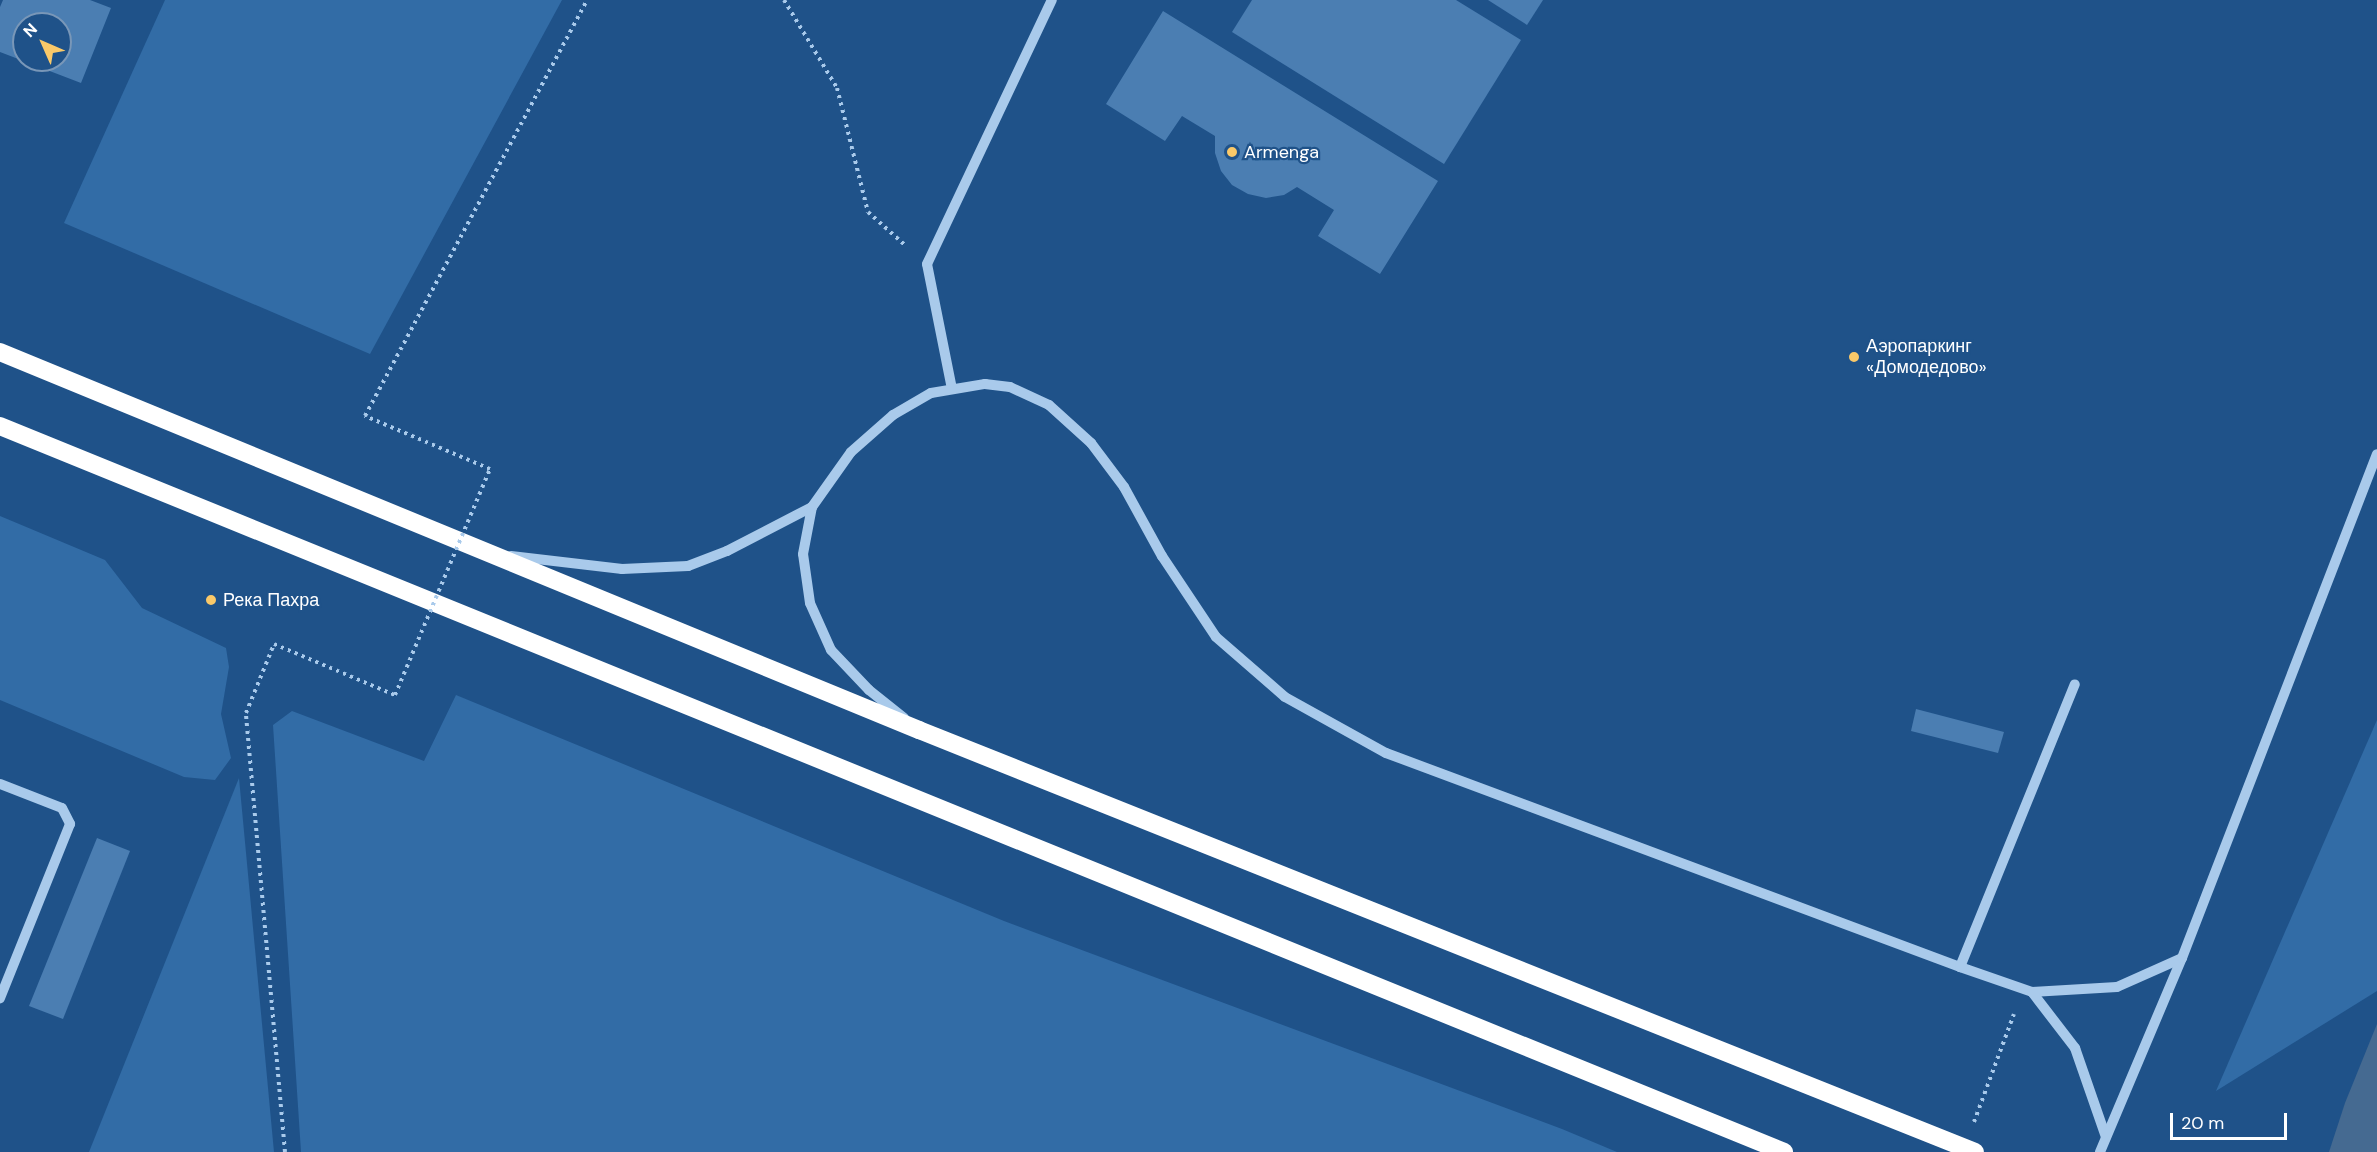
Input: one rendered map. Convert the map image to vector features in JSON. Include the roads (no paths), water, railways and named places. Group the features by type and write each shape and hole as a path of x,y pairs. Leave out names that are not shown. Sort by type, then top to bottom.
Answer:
{"highway":[{"path":"0,352 919,729 1969,1150"},
{"path":"0,426 1784,1152"}],"street":[{"path":"952,389 927,264 1052,0"},
{"path":"919,729 868,690 831,650 810,603 803,554 812,507 851,452 893,415 931,393 985,384 1010,387 1049,405 1091,443 1124,487 1162,556 1216,637 1285,697 1386,753 1960,967 2028,990 2117,987 2182,958"},
{"path":"2100,1152 2182,958 2377,454"},
{"path":"493,554 622,569 687,566 727,551 812,507"},
{"path":"1960,967 2075,684"},
{"path":"0,784 62,808 70,824 0,998"},
{"path":"2028,990 2075,1048 2106,1137"}],"place":[{"name":"Armenga","path":"1232,152"},
{"name":"Аэропаркинг «Домодедово»","path":"1854,357"},
{"name":"Река Пахра","path":"211,600"}]}
